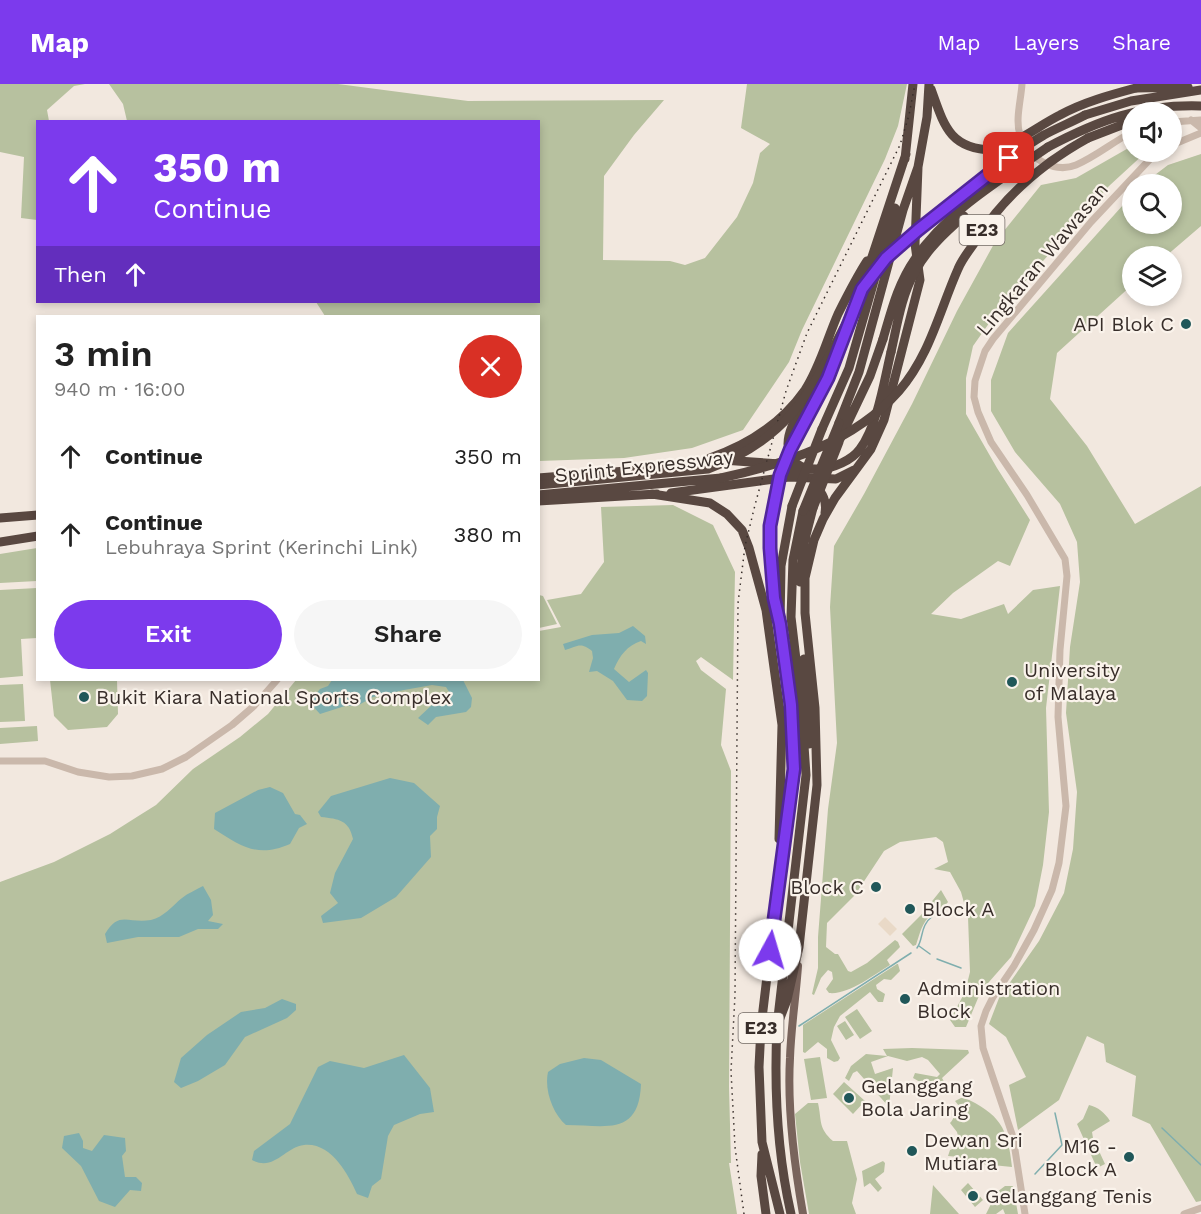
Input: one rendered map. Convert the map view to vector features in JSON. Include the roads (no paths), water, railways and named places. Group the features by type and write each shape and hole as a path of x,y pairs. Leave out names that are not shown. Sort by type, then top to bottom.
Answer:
{"highway":[{"name":"E23","path":"780,1214 762,1142 759,1085 761,1027 794,769 791,705 780,624 781,566 792,506 849,368 903,178 913,84"},
{"name":"E23","path":"791,1214 785,1190 776,1106 777,1026 806,775 801,702 791,617 793,560 803,511 859,372 903,210 918,168 927,117 929,84"},
{"path":"929,84 941,121 949,133 961,143 976,150 993,150 1011,144 1059,115 1081,105 1136,88 1201,89"},
{"name":"E23","path":"540,485 708,469 748,450 786,421 803,401 818,377 862,289 886,258 918,230 1000,165 1045,135 1085,115 1131,101 1201,89"},
{"path":"1182,109 1201,106"},
{"path":"806,775 809,754 807,686 799,600 804,543 813,508 839,441 870,376 900,285 915,259 947,223 1048,147 1084,128 1123,114 1152,107 1201,106"},
{"name":"Sprint Expressway","path":"540,495 721,478 756,471 822,447 849,432 897,393 911,375 937,328 958,267 998,208 1022,183 1046,164 1088,138 1122,125"},
{"path":"906,154 866,275 790,431 788,444 790,455 798,465 818,469 838,466 849,461 860,449 868,435 877,408 908,288 924,257 938,240 1014,171"},
{"path":"777,1026 787,1000 799,947 817,785 814,687 805,613 805,578 814,540 824,519 835,498 871,449 884,420 920,280 915,235 918,168"},
{"path":"695,463 745,444 774,424 792,405 808,384 838,315 876,246"},
{"path":"780,624 774,598 770,548 773,507 780,475 790,450 828,378 862,289"},
{"path":"540,501 652,494 789,477 836,479 849,474 871,449"},
{"path":"540,478 639,470 723,460 780,464 810,478 827,505 824,519"},
{"path":"722,487 732,482 735,476 732,466 723,460"},
{"path":"652,494 710,503 727,514 742,530 748,548 766,610 782,725 778,884"},
{"path":"0,516 34,515"},
{"path":"0,536 36,535"},
{"path":"0,542 36,535"},
{"path":"807,686 815,720"},
{"path":"762,1142 761,1176 766,1214"}],"main road":[{"path":"799,947 790,1058 790,1099 796,1176 803,1214"}],"street":[{"path":"1022,84 1020,135 1031,152 1050,166 1076,165 1122,138"},
{"path":"1191,120 1201,128"},
{"path":"1182,121 1201,120"},
{"path":"1182,141 1201,133"},
{"name":"Lingkaran Wawasan","path":"1025,1214 1013,1137 983,1048 981,1026 989,1004 1034,930 1052,891 1059,863 1066,806 1058,717 1060,650 1067,576 1065,560 1046,525 983,428 974,397 975,381 985,351 993,339 1091,222 1147,162"},
{"path":"0,761 45,761 78,772 109,777 132,776 162,769 186,757 232,725 254,706 276,681"},
{"path":"1184,1214 1201,1208"}],"water":[{"path":"633,626 645,636 646,644 641,641 628,648 621,655 614,669 629,682 646,670 648,673 647,696 642,701 627,700 613,681 597,671 589,672 593,658 592,651 588,648 578,646 565,650 563,644 592,635 619,633"},
{"path":"331,681 464,681 472,698 471,707 466,712 436,717 428,725 418,718 432,705 446,705 451,695 446,687 432,685 373,697 357,706 345,706 320,714 309,702 320,689 328,686"},
{"path":"390,778 414,783 440,806 437,829 430,836 431,857 396,897 361,918 323,923 321,916 338,903 330,893 335,873 353,839 346,824 321,817 318,812 331,796"},
{"path":"270,787 283,793 295,814 300,815 307,824 299,828 290,844 269,850 259,850 233,841 214,829 215,813 258,790"},
{"path":"203,886 211,900 213,915 208,921 223,924 218,929 198,929 179,937 138,937 107,943 105,934 115,922 156,919 184,896"},
{"path":"282,999 296,1004 296,1010 287,1018 245,1037 225,1065 198,1081 181,1088 174,1082 181,1058 207,1035 241,1012 265,1008"},
{"path":"404,1055 430,1088 434,1112 420,1114 394,1125 388,1136 381,1179 372,1186 368,1198 357,1194 349,1177 337,1161 314,1145 297,1147 267,1163 252,1160 254,1151 290,1124 318,1067 330,1061 364,1068"},
{"path":"584,1058 601,1060 641,1084 639,1101 634,1113 627,1120 606,1126 566,1125 557,1115 547,1086 548,1072 560,1064"},
{"path":"79,1133 83,1141 83,1148 92,1151 104,1135 125,1138 126,1151 122,1156 125,1177 136,1177 142,1183 141,1191 130,1190 115,1207 99,1201 81,1166 62,1148 64,1136"}],"waterway":[{"path":"917,948 929,919 948,907"},
{"path":"919,946 930,954"},
{"path":"799,1026 911,953"},
{"path":"937,959 961,968"},
{"path":"1035,1174 1062,1145 1055,1113"},
{"path":"1162,1128 1201,1165"}],"railway":[{"path":"744,1214 735,1147 731,1071 735,995 738,603 745,546 786,391 807,333 900,145 915,84"}],"place":[{"name":"API Blok C","path":"1186,324"},
{"name":"University of Malaya","path":"1012,682"},
{"name":"Bukit Kiara National Sports Complex","path":"84,697"},
{"name":"Block C","path":"876,887"},
{"name":"Block A","path":"910,909"},
{"name":"Administration Block","path":"905,999"},
{"name":"Gelanggang Bola Jaring","path":"849,1098"},
{"name":"Dewan Sri Mutiara","path":"912,1151"},
{"name":"M16 - Block A","path":"1129,1157"},
{"name":"Gelanggang Tenis","path":"973,1196"}]}
